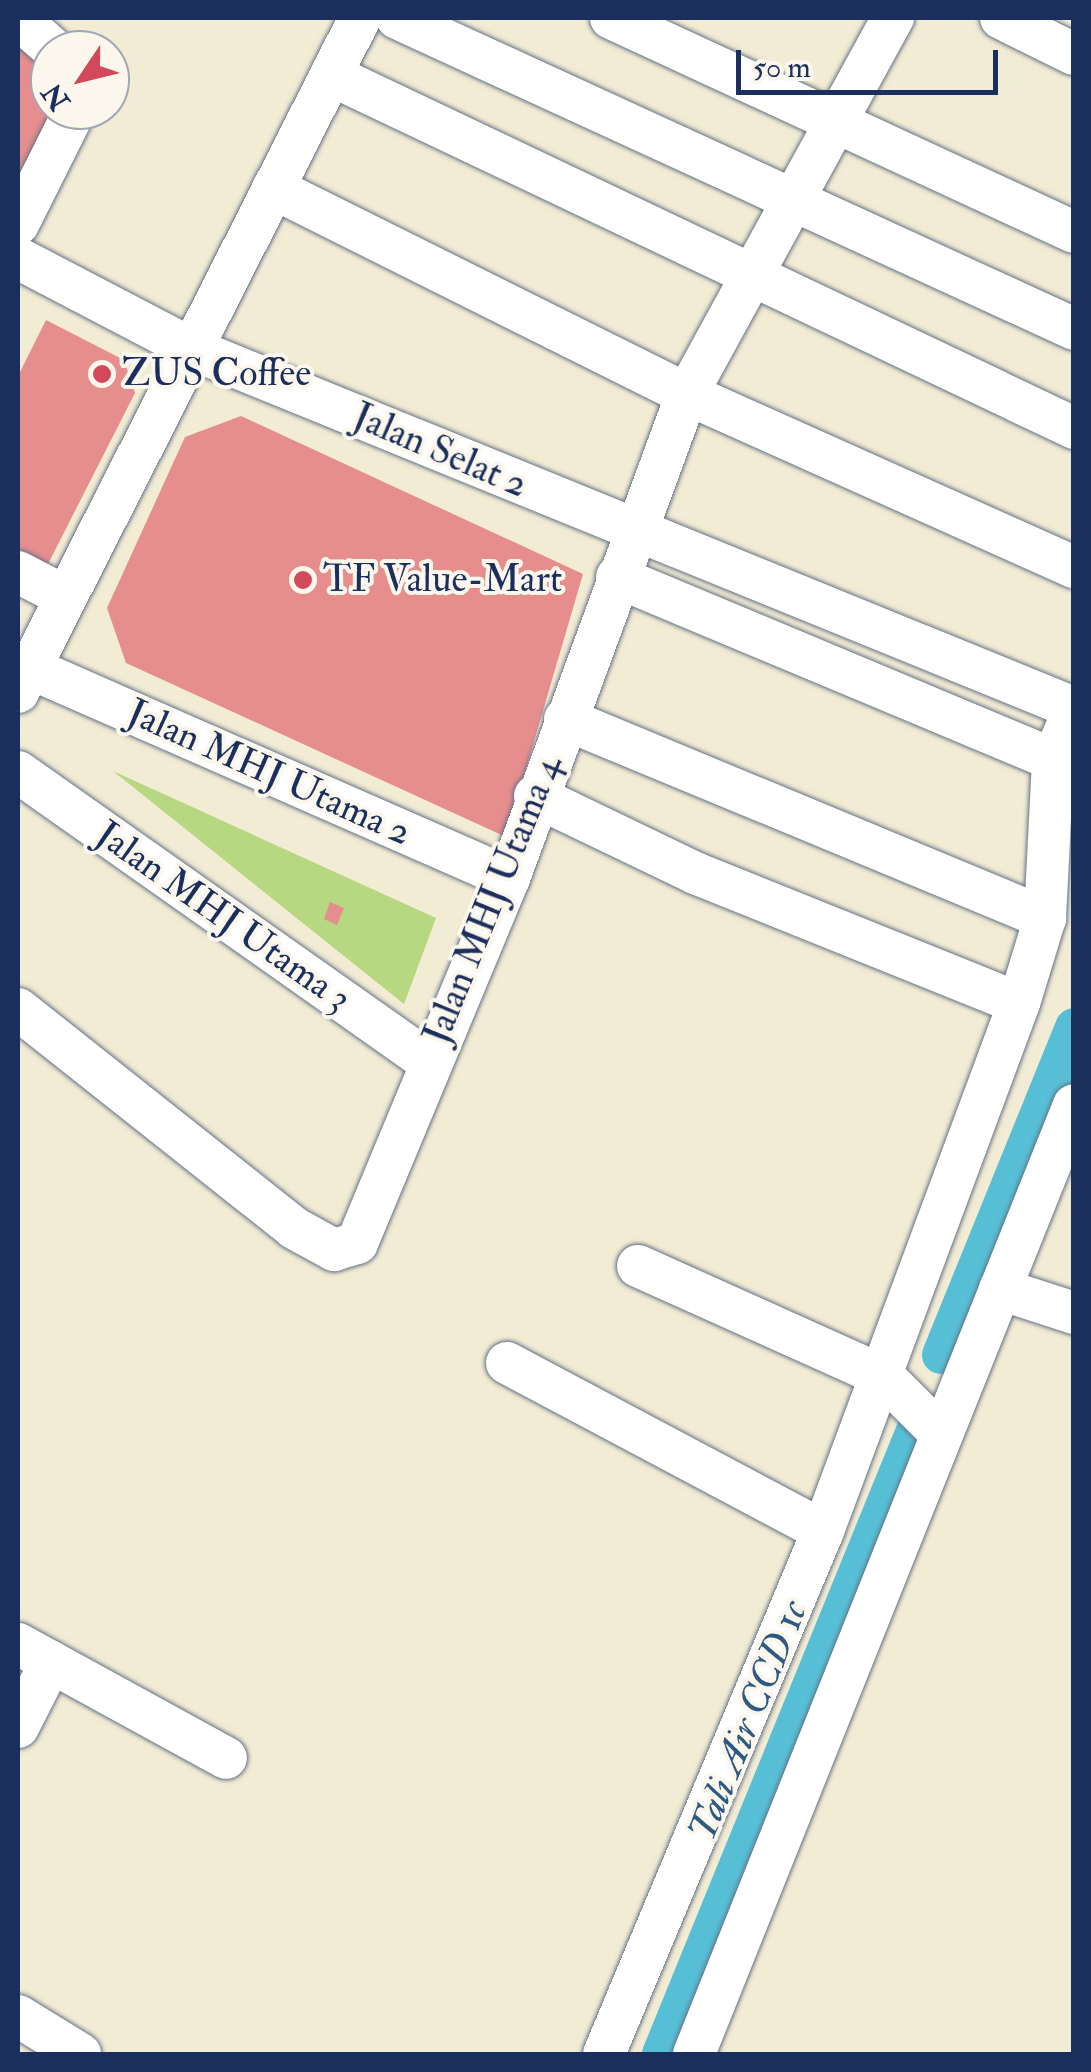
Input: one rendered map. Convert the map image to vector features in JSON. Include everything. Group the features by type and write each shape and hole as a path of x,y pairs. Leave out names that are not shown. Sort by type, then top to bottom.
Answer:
{"street":[{"path":"24,680 360,18"},
{"path":"397,18 787,202 1074,329"},
{"path":"611,18 677,30 835,122 1074,232"},
{"name":"Jalan MHJ Utama 4","path":"18,1009 294,1228 334,1250 371,1225 428,1061 508,878 632,531 688,394 747,272 893,18"},
{"path":"1001,18 1074,54"},
{"path":"331,76 1074,428"},
{"path":"18,224 65,130"},
{"path":"274,188 688,394 1074,568"},
{"name":"Jalan Selat 2","path":"18,258 192,349 1074,709"},
{"path":"18,572 66,597"},
{"path":"616,577 1053,759"},
{"name":"Jalan MHJ Utama 2","path":"24,680 508,878"},
{"path":"604,2054 823,1531 1019,1004 1045,918 1053,759 1074,709"},
{"path":"565,719 1045,918"},
{"name":"Jalan MHJ Utama 3","path":"18,772 428,1061"},
{"path":"536,796 695,873 1019,1004"},
{"path":"694,2054 939,1432 1074,1105"},
{"path":"638,1266 883,1376 939,1432"},
{"path":"1000,1289 1074,1313"},
{"path":"508,1363 823,1531"},
{"path":"18,1727 34,1653 226,1758"},
{"path":"18,2016 80,2054"}],"green space":[{"path":"113,771 436,918 404,1004"}],"building":[{"path":"18,34 30,45 30,130 45,130 18,197"},
{"path":"46,320 124,360 135,393 47,566 18,551 18,376"},
{"path":"241,416 583,574 506,837 126,663 107,608 185,437"},
{"path":"330,902 344,908 337,925 324,919"}],"waterway":[{"name":"Tali Air CCD 1c","path":"941,1355 1074,1027"},
{"name":"Tali Air CCD 1c","path":"661,2054 919,1421"}],"place":[{"name":"ZUS Coffee","path":"102,374"},
{"name":"TF Value-Mart","path":"303,580"}]}
